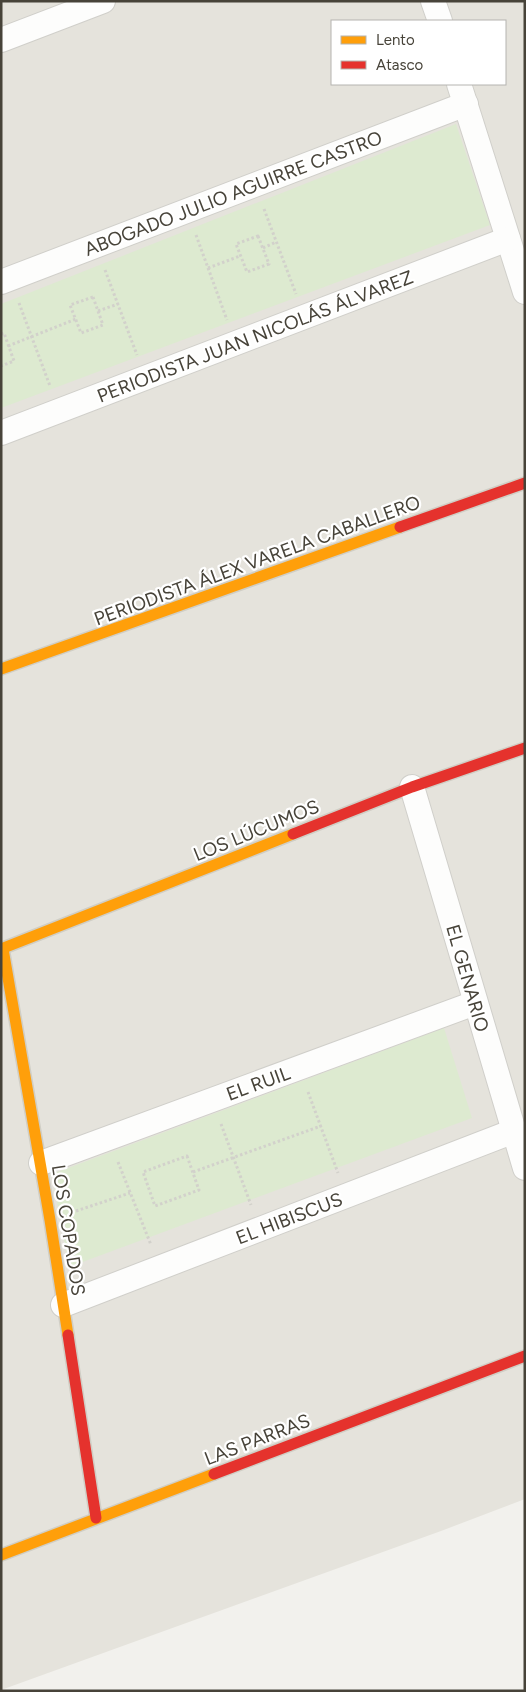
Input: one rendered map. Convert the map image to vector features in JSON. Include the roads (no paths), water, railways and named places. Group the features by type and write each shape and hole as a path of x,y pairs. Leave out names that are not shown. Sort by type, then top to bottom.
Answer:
{"street":[{"path":"1,40 102,1"},
{"path":"433,1 440,20"},
{"path":"462,94 525,292"},
{"name":"ABOGADO JULIO AGUIRRE CASTRO","path":"6,281 255,185 462,94"},
{"name":"PERIODISTA JUAN NICOLÁS ÁLVAREZ","path":"1,433 508,239"},
{"name":"PERIODISTA ÁLEX VARELA CABALLERO","path":"1,669 525,483"},
{"name":"LOS LÚCUMOS","path":"2,949 412,787 525,748"},
{"name":"EL GENARIO","path":"412,787 525,1168"},
{"name":"LOS COPADOS","path":"2,949 41,1163 96,1518"},
{"name":"EL RUIL","path":"41,1163 475,1003"},
{"name":"EL HIBISCUS","path":"64,1305 514,1131"},
{"name":"LAS PARRAS","path":"1,1555 525,1356"}]}
